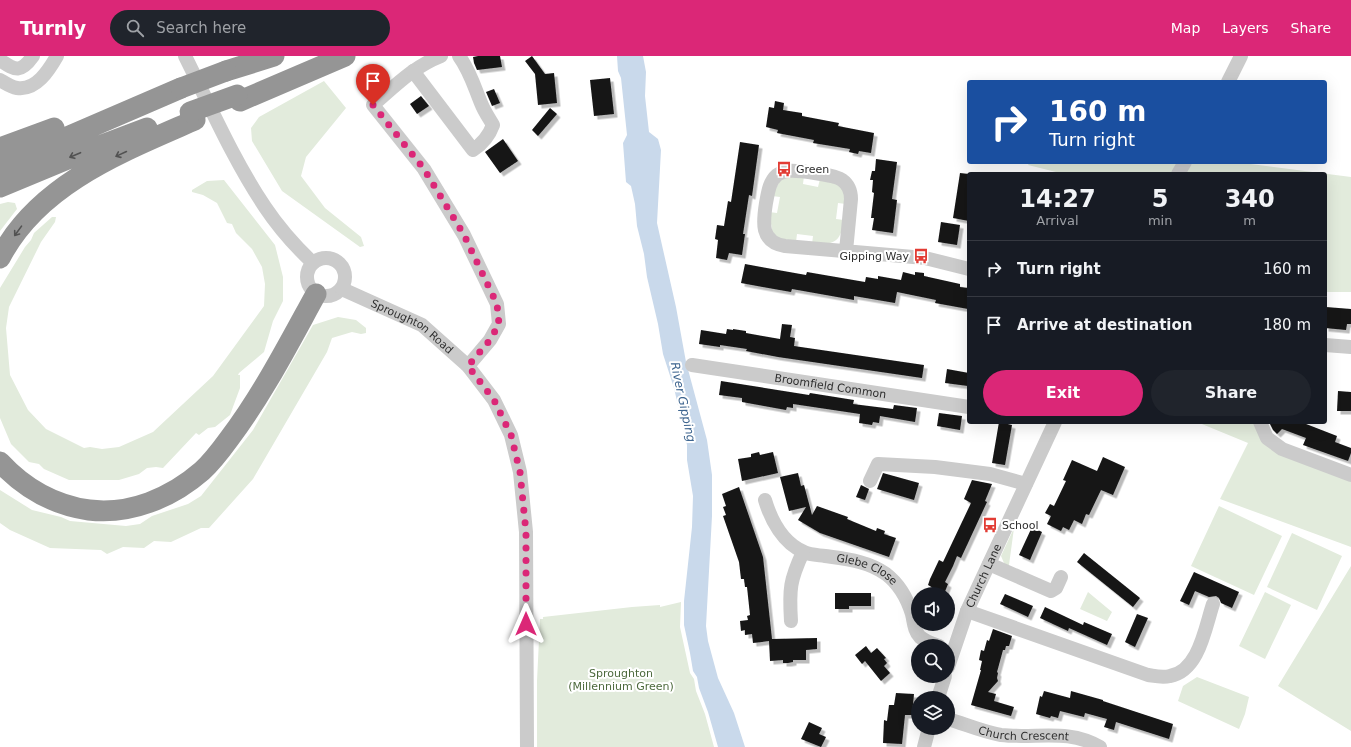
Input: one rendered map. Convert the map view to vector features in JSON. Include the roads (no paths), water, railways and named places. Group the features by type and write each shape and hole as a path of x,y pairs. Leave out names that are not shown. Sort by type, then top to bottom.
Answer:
{"highway":[{"path":"0,166 181,88 226,71 274,56"},
{"path":"239,98 339,56"},
{"path":"0,187 94,148 192,116 345,56"},
{"path":"0,148 160,88 181,88"},
{"path":"0,258 4,250 28,218 54,194 101,163 192,116"},
{"path":"0,462 9,472 32,490 52,500 75,508 98,511 120,510 146,504 163,498 203,470 218,453 242,421 274,371 316,294"}],"street":[{"path":"0,60 13,68 21,68 26,66 32,56"},
{"path":"4,87 24,88 31,86 38,81 51,66 57,56"},
{"path":"185,56 244,172 266,208 288,238 313,263"},
{"path":"441,56 426,62 413,71 373,105 424,169 464,235 497,304 499,324 490,340 468,366"},
{"path":"413,71 472,150 480,145 490,133 493,126 481,104 473,79 460,56"},
{"path":"1229,80 1241,56"},
{"path":"846,251 851,199 850,191 843,180 835,177 795,171 783,172 776,176 769,188 763,222 765,231 770,239 775,243 785,246 925,258 967,269"},
{"path":"326,257 338,261 345,271 345,284 338,293 327,297 316,294 312,290 307,280 308,270 313,263 320,258 326,257"},
{"name":"Sproughton Road","path":"342,289 422,325 468,366 494,400 511,435 520,472 526,532 527,747"},
{"path":"1327,345 1351,347"},
{"name":"Broomfield Common","path":"692,365 967,407"},
{"name":"Church Lane","path":"955,640 1054,424"},
{"path":"1261,424 1267,438 1282,449 1351,475"},
{"path":"870,481 878,464 935,467 990,474 1026,484"},
{"path":"765,500 772,519 780,532 803,552 792,579 789,598 791,621"},
{"name":"Glebe Close","path":"803,552 855,560 867,564 885,574 900,587 908,604 916,631 924,639"},
{"path":"989,564 1051,591 1056,588 1061,577"},
{"path":"967,612 1148,675 1161,677 1171,676 1191,664 1197,654 1213,604"},
{"name":"Church Crescent","path":"955,721 1002,735 1066,736 1083,739 1100,747"},
{"path":"924,747 927,735"}],"water":[{"name":"River Gipping","path":"617,56 643,56 646,72 645,96 649,132 658,139 661,150 657,223 676,307 686,362 707,440 712,475 712,516 706,626 708,641 718,678 734,713 745,747 718,747 708,712 699,688 697,677 693,671 684,625 684,601 692,527 693,496 687,460 687,445 674,388 663,354 658,324 647,277 644,254 637,226 635,204 631,186 626,182 623,143 627,135 621,78 618,71"}],"place":[{"name":"Green","path":"784,169"},
{"name":"Gipping Way","path":"921,256"},
{"name":"School","path":"990,525"}],"park label":[{"name":"Sproughton (Millennium Green)","path":"621,679"}]}
